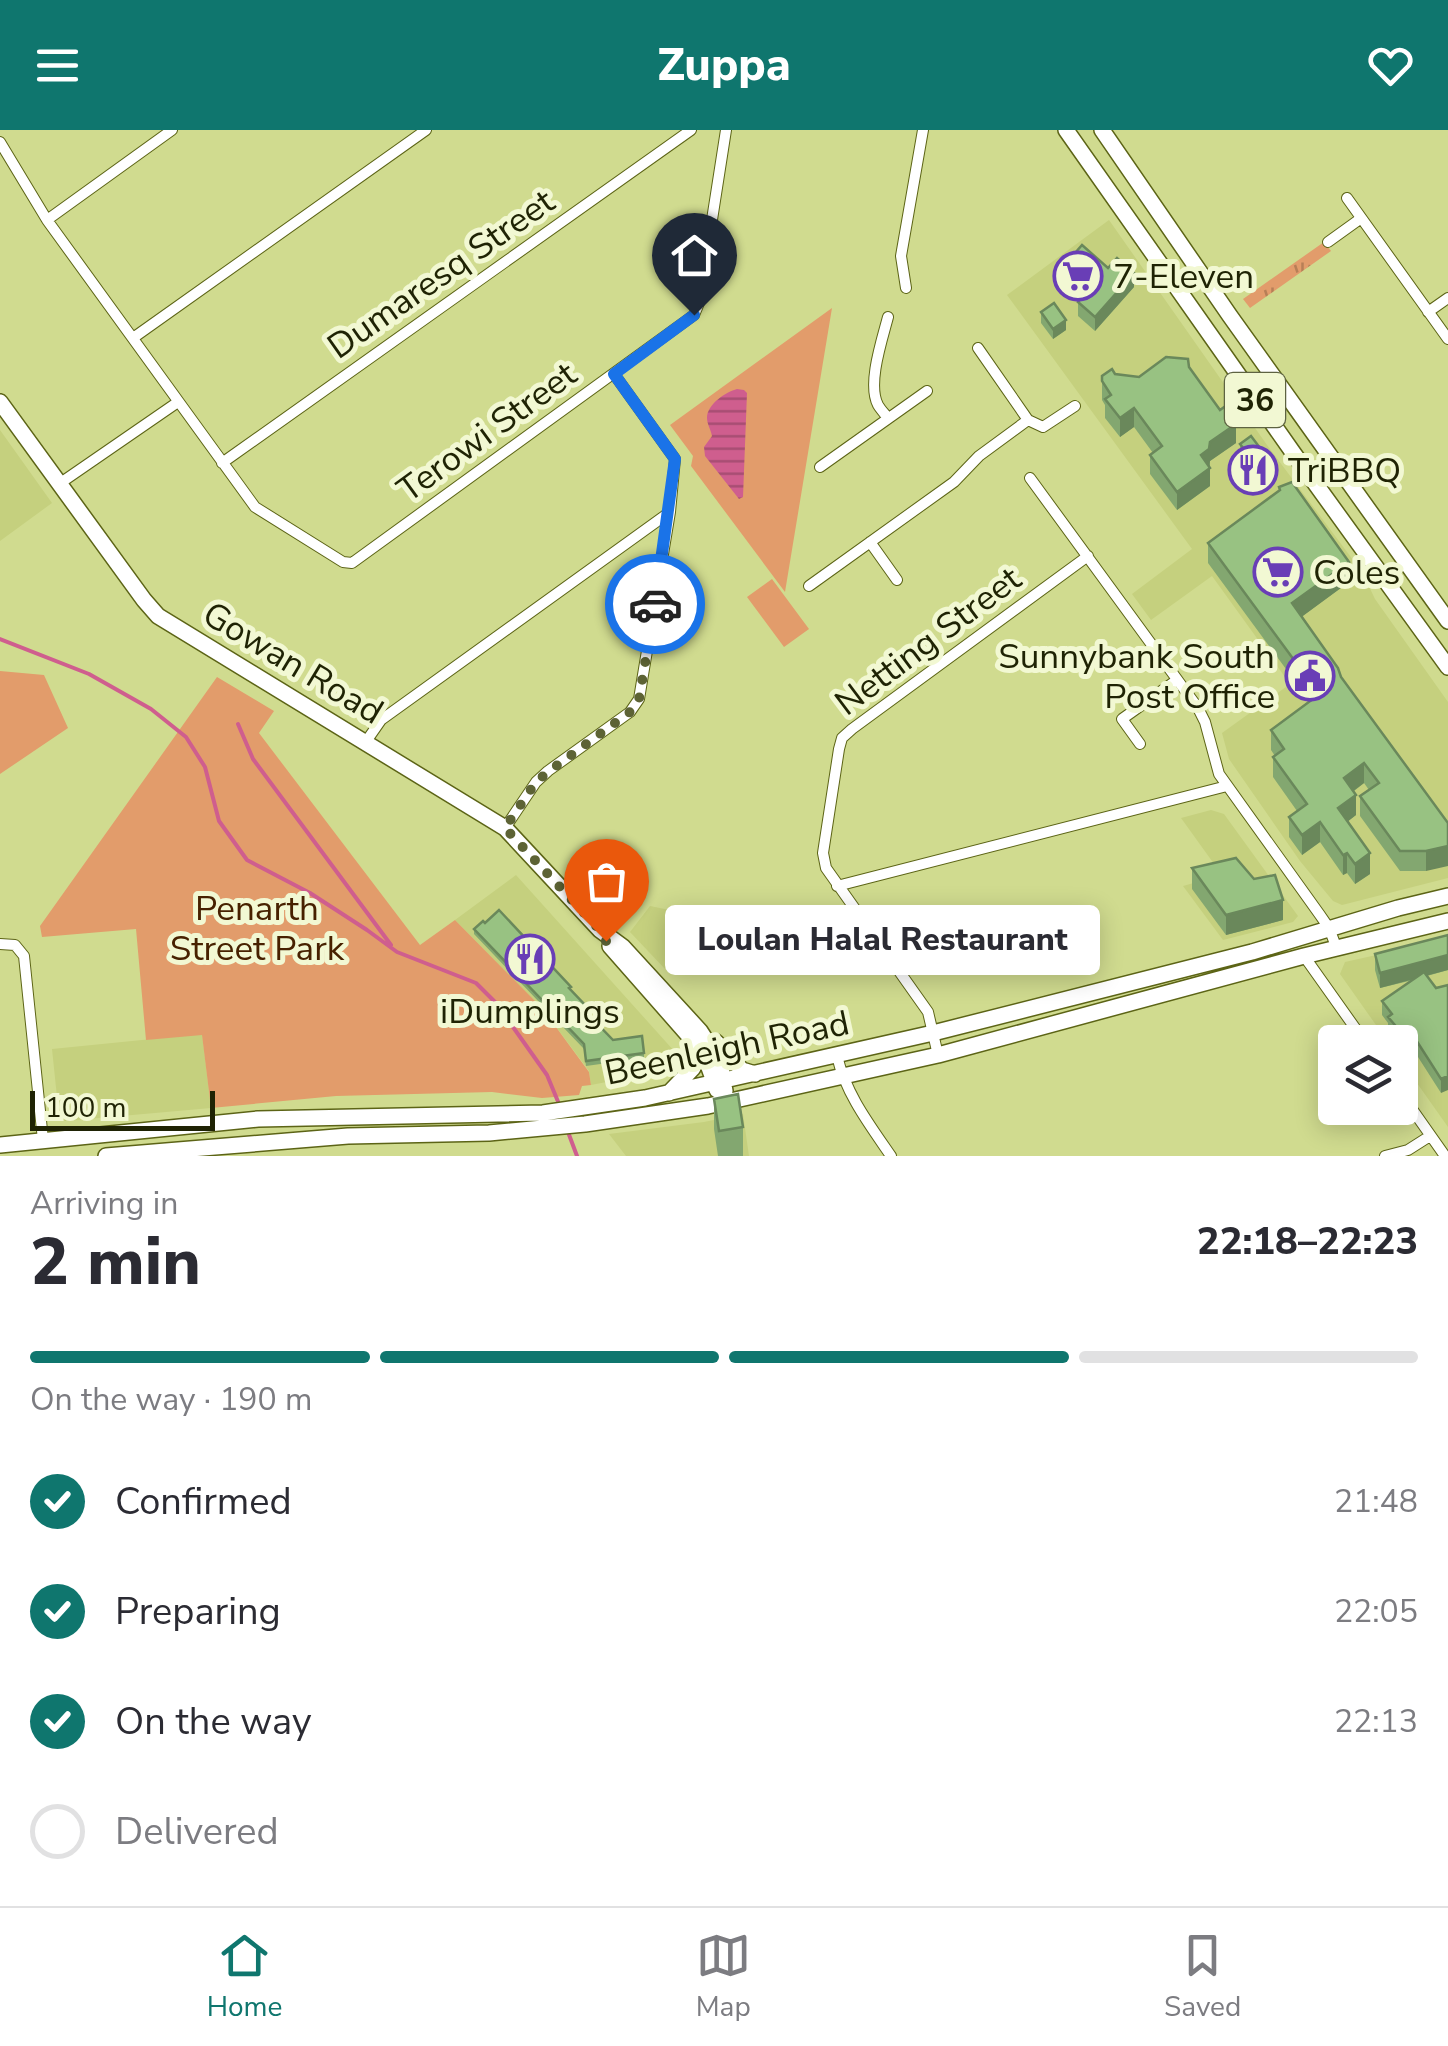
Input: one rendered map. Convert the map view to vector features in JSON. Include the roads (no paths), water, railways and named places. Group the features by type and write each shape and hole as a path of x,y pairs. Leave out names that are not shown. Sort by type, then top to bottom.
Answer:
{"main road":[{"name":"36","path":"1066,130 1294,454 1445,657"},
{"name":"36","path":"1102,130 1448,622"},
{"name":"Gowan Road","path":"0,402 158,616 505,828 600,930 623,947 716,1055 725,1103"},
{"name":"Beenleigh Road","path":"584,1117 1252,952 1448,896"},
{"name":"Beenleigh Road","path":"0,1145 44,1148 258,1119 544,1121 725,1103 938,1055 1448,921"},
{"path":"669,1093 693,1068 699,1038 714,1040 742,1070 758,1074"},
{"name":"Beenleigh Road","path":"106,1156 348,1136 489,1133 544,1121"}],"street":[{"path":"47,220 172,130"},
{"path":"133,338 426,130"},
{"name":"Dumaresq Street","path":"222,463 692,130"},
{"name":"Terowi Street","path":"222,463 255,507 343,562 352,563 694,315 700,303 726,130"},
{"path":"906,288 901,256 923,130"},
{"path":"0,142 47,220 222,463"},
{"path":"1347,198 1448,340"},
{"path":"1328,242 1360,219"},
{"path":"1428,312 1448,298"},
{"path":"888,317 874,390 888,418"},
{"path":"978,348 1028,420 1043,427 1075,406"},
{"path":"505,828 536,782 630,712 639,699 675,459 614,374"},
{"path":"820,466 926,391"},
{"path":"59,484 178,402"},
{"path":"809,586 954,482 979,456 1028,420"},
{"path":"1030,478 1178,680 1205,722 1219,774 1329,928 1338,949"},
{"path":"365,742 381,720 670,512"},
{"path":"870,542 897,580"},
{"name":"Netting Street","path":"938,1055 928,1012 826,868 823,853 838,749 842,738 1088,556"},
{"path":"1140,744 1122,719 1178,680"},
{"path":"837,886 1227,786"},
{"path":"0,944 15,945 24,956 44,1148"},
{"path":"1304,956 1353,1025"},
{"path":"838,1056 842,1077 855,1103 889,1155"},
{"path":"1418,1118 1445,1156"},
{"path":"1385,1156 1408,1150 1430,1136"}],"waterway":[{"path":"0,639 89,674 151,709 186,737 205,767 219,821 247,860 310,893 397,952 476,983 496,1003 547,1075 559,1104"},
{"path":"238,724 253,759 391,945"},
{"path":"568,1132 577,1156"}],"place":[{"name":"7-Eleven","path":"1078,276"},
{"name":"TriBBQ","path":"1253,470"},
{"name":"Coles","path":"1278,572"},
{"name":"Sunnybank South Post Office","path":"1310,676"},
{"name":"Loulan Halal Restaurant","path":"606,941"},
{"name":"iDumplings","path":"530,959"}],"park label":[{"name":"Penarth Street Park","path":"257,928"}]}
